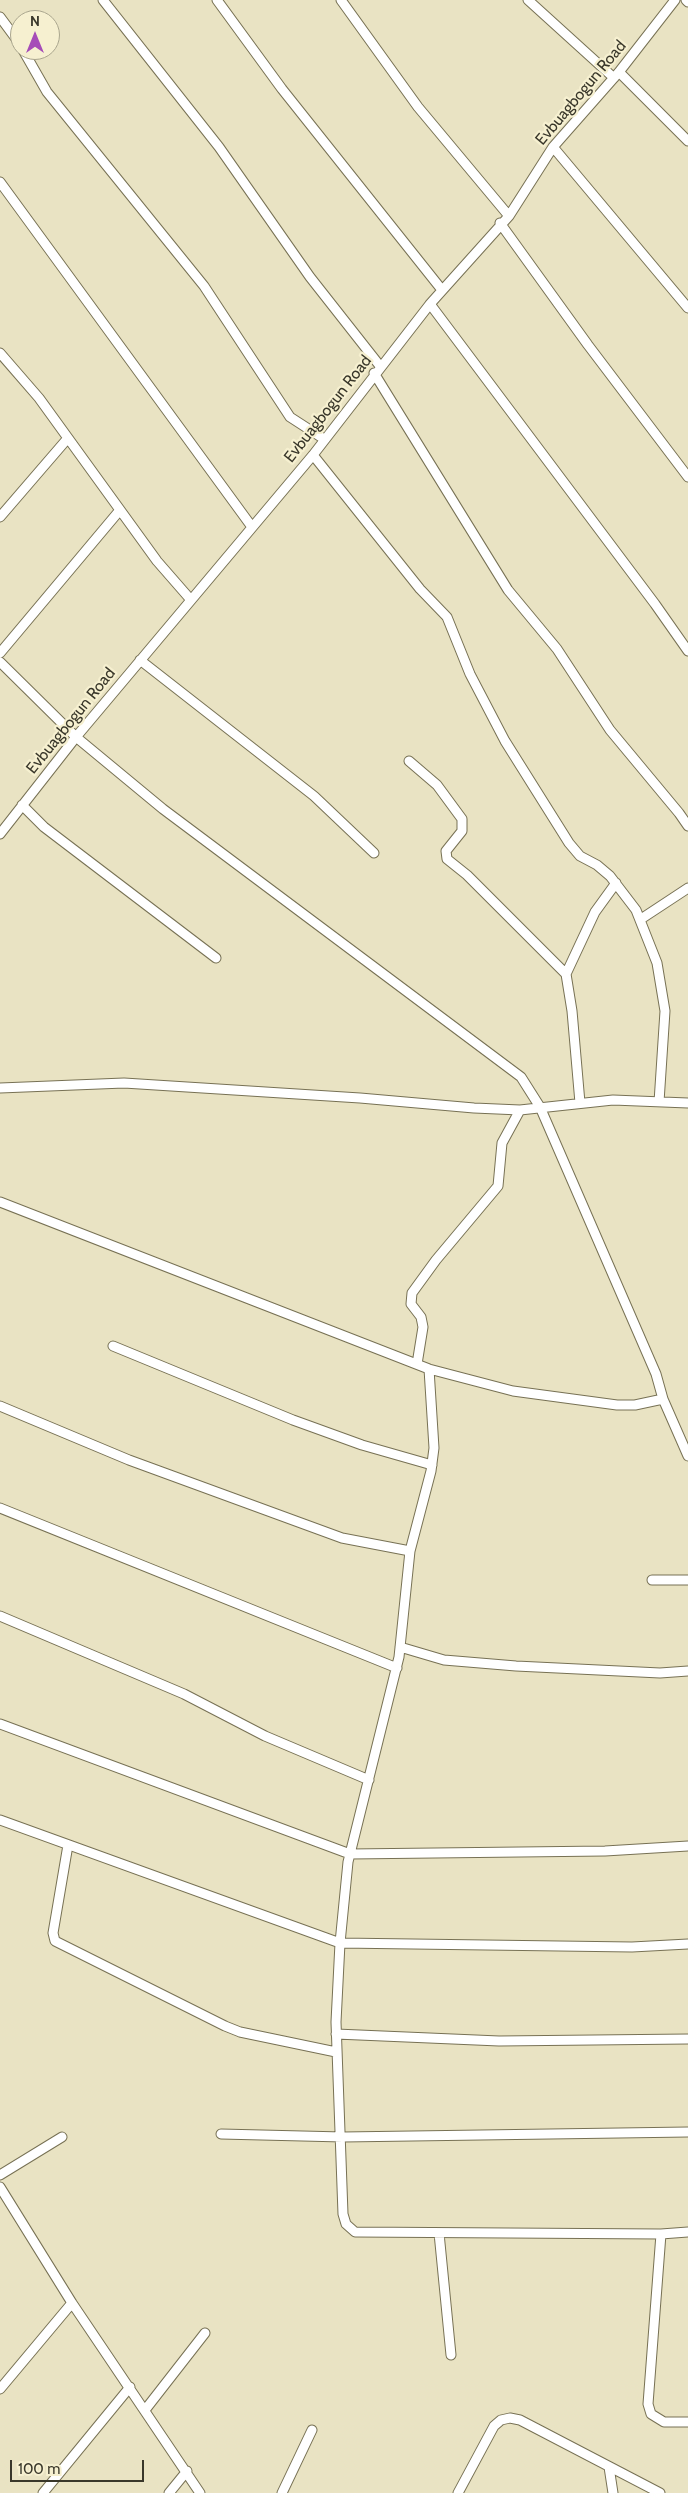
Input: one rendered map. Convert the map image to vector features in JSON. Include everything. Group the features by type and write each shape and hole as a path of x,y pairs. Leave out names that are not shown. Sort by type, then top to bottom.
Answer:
{"street":[{"path":"102,0 219,147 377,370 508,590 557,649 610,730 688,826"},
{"path":"217,0 282,89 442,290"},
{"path":"342,0 418,107 508,216"},
{"path":"528,0 616,75 688,141"},
{"name":"Evbuagbogun Road","path":"0,834 76,737 313,454 430,304 508,216 554,147 616,75 675,0"},
{"path":"0,17 10,30"},
{"path":"29,60 47,92 204,286 290,417 324,438"},
{"path":"554,147 688,308"},
{"path":"0,182 252,527"},
{"path":"500,223 588,345 688,477"},
{"path":"430,304 655,604 688,651"},
{"path":"0,353 39,398 158,561 191,600"},
{"path":"0,517 68,438"},
{"path":"313,454 420,589 447,617 470,674 504,741 580,856 598,865 616,883 641,919 658,963 665,1011 659,1102"},
{"path":"0,653 120,510"},
{"path":"140,660 314,796 374,853"},
{"path":"0,662 76,737 163,809 521,1077 540,1107 656,1374 663,1399 688,1456"},
{"path":"408,761 437,785 462,819 462,830 446,850 447,858 467,875 566,974"},
{"path":"22,805 44,827 216,958"},
{"path":"580,1103 572,1011 566,974 595,912 616,883"},
{"path":"641,919 688,888"},
{"path":"0,1088 124,1083 520,1110 613,1100 688,1103"},
{"path":"417,1364 423,1327 421,1316 411,1304 412,1293 436,1260 490,1199 498,1186 502,1143 520,1110"},
{"path":"0,1202 429,1368 513,1391 617,1405 635,1405 663,1399"},
{"path":"113,1346 293,1420 362,1445 432,1465"},
{"path":"429,1368 434,1448 432,1465 410,1551 396,1668 350,1854 340,1943 336,2052 343,2214 349,2228 355,2232 662,2234 688,2232"},
{"path":"0,1406 129,1460 342,1538 410,1551"},
{"path":"0,1508 396,1668"},
{"path":"652,1580 688,1580"},
{"path":"0,1616 184,1694 265,1736 369,1780"},
{"path":"400,1647 444,1660 660,1674 688,1671"},
{"path":"0,1724 350,1854 606,1851 688,1846"},
{"path":"0,1820 340,1943 622,1947 688,1944"},
{"path":"68,1845 53,1934 54,1941 240,2032 336,2052"},
{"path":"336,2034 499,2041 688,2038"},
{"path":"221,2134 339,2137 688,2132"},
{"path":"0,2175 62,2137"},
{"path":"0,2187 72,2303 187,2471 200,2493"},
{"path":"439,2233 451,2355"},
{"path":"662,2234 648,2404 651,2414 664,2422 688,2422"},
{"path":"0,2389 72,2303"},
{"path":"145,2410 205,2333"},
{"path":"43,2493 130,2387"},
{"path":"458,2493 494,2426 501,2420 510,2418 520,2420 660,2493"},
{"path":"282,2493 312,2430"},
{"path":"609,2467 613,2493"},
{"path":"169,2493 187,2471"}]}
